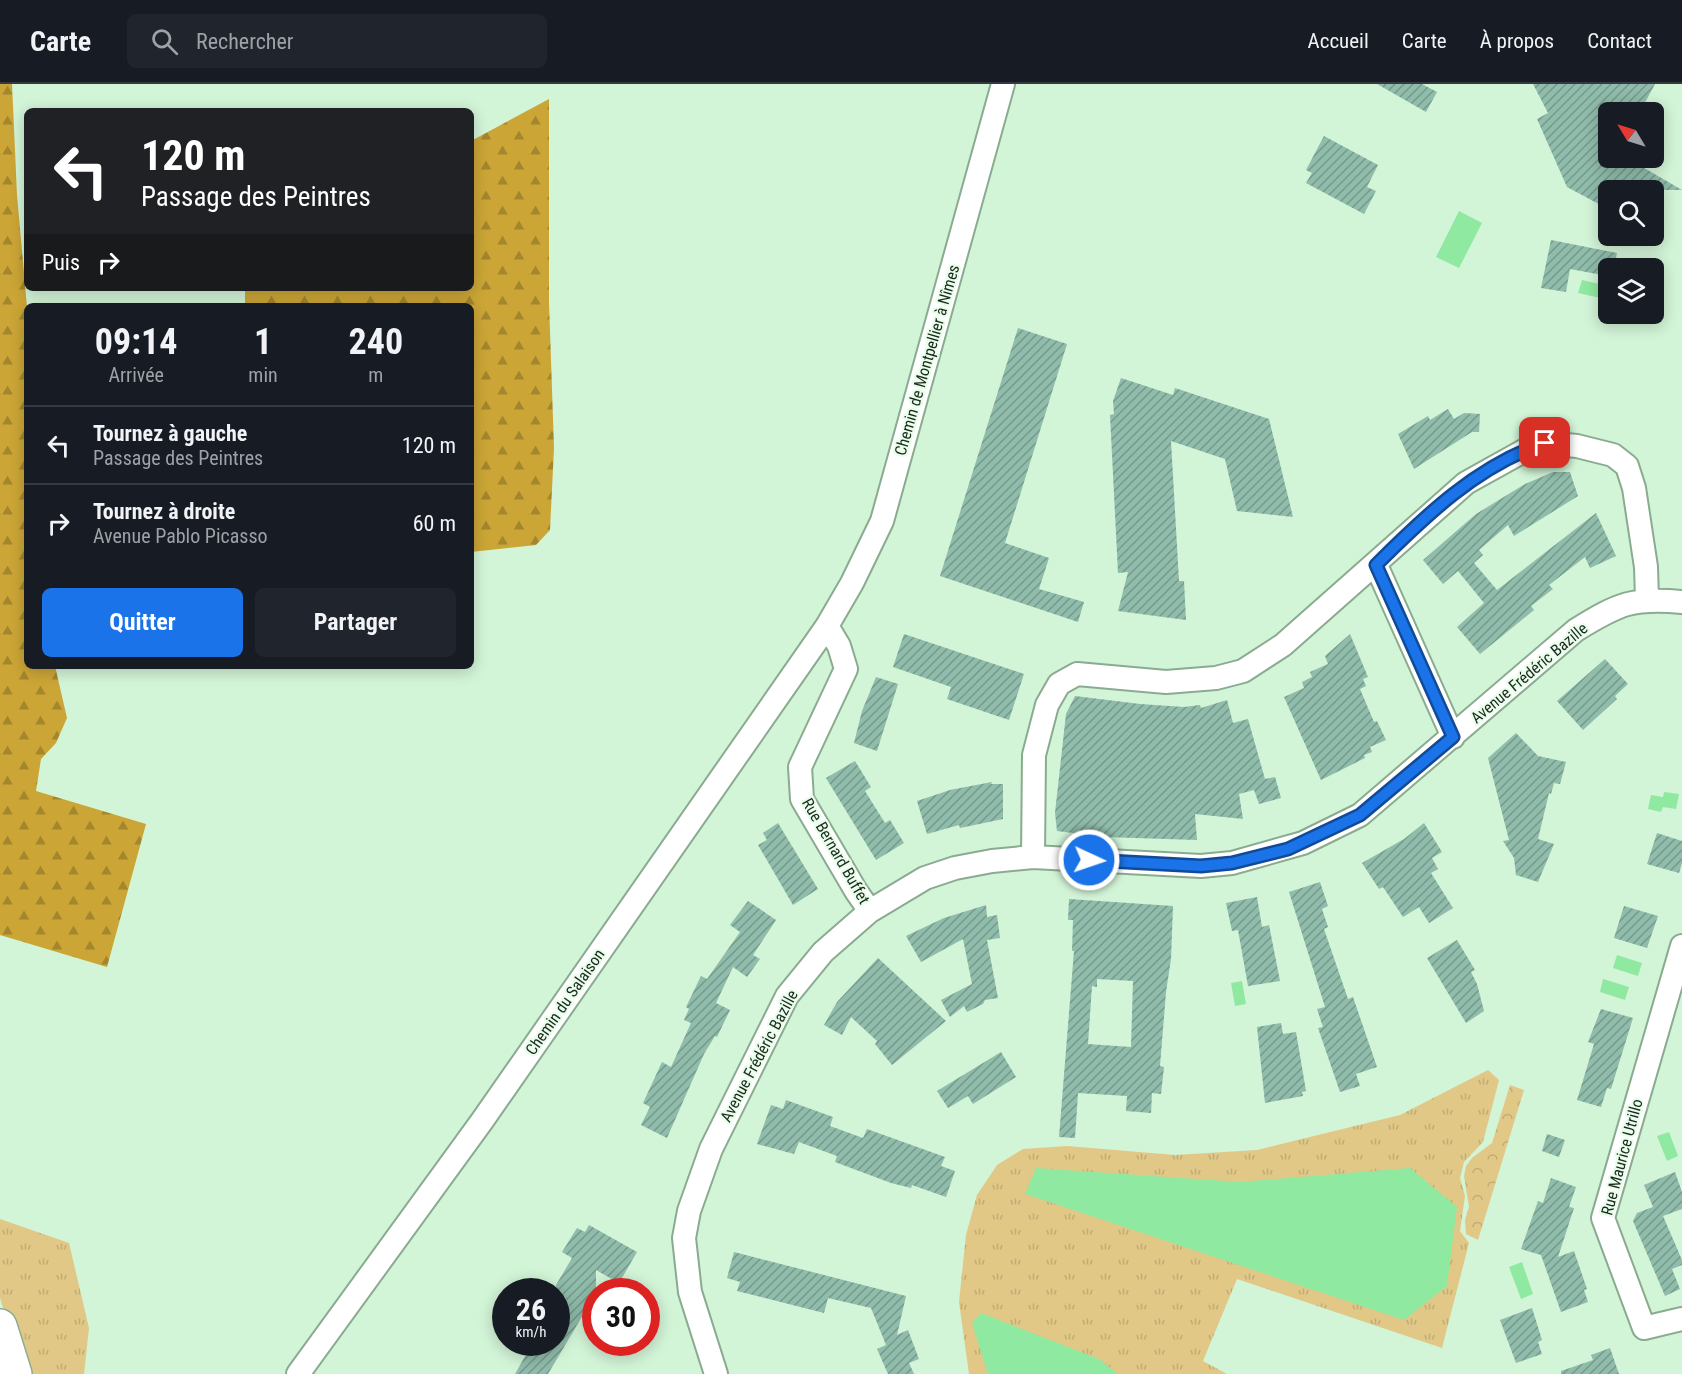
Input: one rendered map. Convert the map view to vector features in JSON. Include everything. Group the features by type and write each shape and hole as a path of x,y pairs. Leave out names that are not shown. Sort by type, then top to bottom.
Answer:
{"main road":[{"path":"0,1326 15,1374"}],"street":[{"name":"Chemin de Montpellier à Nîmes","path":"827,626 852,583 882,521 1003,84"},
{"path":"1033,857 1034,755 1047,705 1059,684 1077,674 1166,682 1216,678 1242,671 1283,645 1466,483 1527,449 1545,443 1577,446 1613,455 1627,466 1646,567 1647,598"},
{"path":"1376,565 1453,737"},
{"name":"Avenue Frédéric Bazille","path":"716,1374 690,1292 684,1238 689,1211 711,1149 787,996 823,952 870,911 925,878 955,868 992,861 1033,857 1201,866 1232,863 1288,849 1360,815 1576,630 1608,610 1647,598 1682,602"},
{"name":"Rue Bernard Buffet","path":"827,626 839,646 846,669 800,767 802,799 870,911"},
{"name":"Chemin du Salaison","path":"298,1374 489,1112 827,626"},
{"name":"Rue Maurice Utrillo","path":"1682,946 1602,1218 1644,1328 1682,1319"}],"green space":[{"path":"0,84 12,84 17,195 27,303 24,303 24,669 56,669 67,718 56,743 41,759 36,791 146,824 107,967 0,935"},
{"path":"549,99 549,302 554,448 550,530 536,545 474,552 474,303 245,303 245,291 474,291 474,139"},
{"path":"1488,1070 1499,1080 1483,1142 1464,1162 1460,1178 1465,1196 1460,1231 1469,1243 1442,1348 1237,1279 1203,1361 1227,1374 969,1374 959,1302 966,1235 977,1195 997,1165 1023,1149 1067,1146 1175,1155 1257,1150 1400,1115"},
{"path":"1510,1085 1524,1090 1478,1240 1466,1234 1465,1220 1469,1207 1464,1176 1466,1166 1472,1158 1492,1143"},
{"path":"0,1219 69,1243 89,1328 84,1374 24,1374 0,1298"}],"shaded area":[{"path":"1459,211 1482,223 1459,268 1436,257"},
{"path":"1582,280 1598,284 1598,297 1578,293"},
{"path":"1664,792 1679,794 1676,809 1663,807 1661,812 1648,809 1651,795 1663,797"},
{"path":"1617,955 1642,963 1638,976 1613,968"},
{"path":"1603,979 1629,987 1625,1000 1600,992"},
{"path":"1242,981 1246,1004 1235,1006 1231,983"},
{"path":"1669,1132 1678,1156 1667,1161 1657,1136"},
{"path":"1036,1168 1240,1182 1410,1168 1457,1207 1447,1286 1404,1320 1025,1194"},
{"path":"1522,1262 1533,1294 1521,1299 1509,1267"},
{"path":"981,1313 1099,1359 1118,1374 988,1374 972,1323"}],"building":[{"path":"1377,84 1422,84 1437,92 1426,112"},
{"path":"1533,84 1655,84 1645,102 1598,102 1598,168 1644,168 1682,190 1664,190 1664,180 1598,180 1598,204 1567,187 1537,119 1548,113"},
{"path":"1324,136 1378,165 1367,187 1376,191 1364,214 1306,183 1312,173 1306,170"},
{"path":"1551,240 1617,253 1616,258 1598,258 1598,274 1570,269 1566,292 1541,288"},
{"path":"1018,328 1067,344 1005,543 1049,558 1039,589 1084,602 1078,622 940,576"},
{"path":"1121,378 1173,395 1175,388 1269,419 1293,517 1237,511 1225,459 1171,441 1179,581 1184,581 1186,620 1118,611 1128,572 1118,573 1110,415 1114,414 1113,401"},
{"path":"1448,409 1454,419 1464,413 1480,414 1479,432 1472,432 1414,469 1398,434 1428,416 1430,420"},
{"path":"1553,472 1570,472 1578,496 1514,536 1508,525 1479,550 1483,555 1474,563 1497,590 1596,513 1616,556 1590,568 1585,557 1549,585 1553,589 1531,606 1534,610 1480,654 1457,627 1484,603 1458,571 1443,584 1423,560 1476,514 1525,484"},
{"path":"904,634 1024,674 1009,720 947,699 951,687 893,667"},
{"path":"1350,634 1368,677 1363,679 1366,686 1360,689 1374,722 1377,721 1386,740 1370,747 1372,752 1364,755 1365,758 1321,780 1284,697 1304,688 1302,682 1312,677 1310,672 1328,664 1325,656"},
{"path":"1605,659 1628,684 1615,696 1617,699 1583,730 1557,701"},
{"path":"876,677 898,684 877,751 854,743 862,711"},
{"path":"1075,696 1140,704 1184,707 1200,705 1201,708 1227,700 1233,723 1248,719 1265,779 1275,777 1281,798 1259,804 1254,790 1239,794 1243,819 1195,814 1197,840 1105,837 1057,831 1055,813 1066,714"},
{"path":"1516,733 1538,756 1566,762 1560,784 1554,783 1551,794 1549,793 1538,839 1554,844 1538,882 1516,875 1514,858 1503,841 1509,840 1488,758"},
{"path":"855,761 871,787 865,791 885,823 890,820 904,843 876,860 826,778"},
{"path":"992,782 991,784 1003,784 1003,819 960,828 959,825 927,834 917,801 950,790"},
{"path":"778,823 818,889 793,905 758,845 767,840 763,833"},
{"path":"1424,823 1442,852 1432,858 1438,869 1431,873 1453,908 1429,923 1419,907 1403,917 1383,887 1379,889 1362,863 1404,839"},
{"path":"1657,833 1682,841 1682,863 1679,873 1647,864"},
{"path":"1320,882 1328,906 1322,909 1328,927 1324,929 1348,999 1353,997 1377,1067 1356,1074 1360,1086 1340,1092 1318,1028 1323,1027 1317,1009 1325,1007 1289,892"},
{"path":"1257,897 1262,927 1269,925 1280,981 1248,986 1238,930 1232,931 1226,903"},
{"path":"1069,899 1173,906 1171,959 1160,1066 1164,1067 1161,1094 1152,1093 1151,1113 1126,1111 1127,1096 1078,1093 1075,1138 1059,1137 1074,951 1072,951 1073,920 1068,920","holes":["1097,979 1133,981 1131,1047 1088,1044 1092,986 1097,987"]},
{"path":"748,901 776,920 753,955 760,959 747,977 733,967 716,1003 730,1010 717,1037 715,1036 704,1054 667,1138 641,1125 650,1107 643,1103 662,1062 671,1067 691,1023 684,1020 689,1009 686,1007 701,976 707,979 740,932 730,925"},
{"path":"986,905 987,917 997,915 1000,938 987,940 998,998 985,1000 983,1004 967,1012 964,1006 950,1017 941,1000 972,984 963,939 921,962 906,936 944,918"},
{"path":"1624,906 1658,916 1647,948 1614,938"},
{"path":"1457,940 1475,970 1471,972 1477,984 1484,1011 1466,1023 1427,958"},
{"path":"878,958 946,1021 892,1065 875,1044 877,1041 851,1017 842,1035 824,1025 837,1002"},
{"path":"1601,1009 1633,1018 1611,1089 1607,1088 1601,1107 1577,1100 1594,1044 1588,1042"},
{"path":"1281,1023 1283,1034 1296,1032 1306,1091 1302,1092 1303,1096 1265,1103 1257,1027"},
{"path":"1001,1052 1016,1077 973,1104 968,1096 948,1108 937,1091"},
{"path":"786,1100 833,1117 830,1126 863,1138 867,1129 945,1157 941,1166 955,1171 946,1197 912,1185 911,1188 891,1183 835,1162 837,1156 799,1142 794,1154 757,1144 771,1105 783,1109"},
{"path":"1547,1134 1565,1140 1559,1157 1542,1151"},
{"path":"1675,1172 1682,1192 1682,1209 1663,1216 1682,1260 1682,1265 1672,1269 1680,1289 1665,1296 1633,1221 1637,1213 1653,1207 1644,1185"},
{"path":"1551,1178 1576,1187 1569,1207 1574,1208 1558,1257 1574,1251 1587,1289 1584,1290 1588,1302 1561,1312 1541,1255 1521,1249 1538,1201 1543,1203"},
{"path":"589,1225 637,1252 622,1278 610,1278 596,1270 596,1278 582,1278 582,1317 570,1337 570,1278 560,1278 572,1258 562,1252 577,1228 585,1232"},
{"path":"734,1252 906,1296 897,1335 908,1330 919,1359 909,1363 914,1374 888,1374 877,1349 886,1345 871,1308 828,1298 824,1313 737,1291 740,1282 727,1278"},
{"path":"1532,1308 1542,1340 1538,1342 1542,1354 1516,1363 1500,1320"},
{"path":"1610,1348 1619,1374 1561,1374 1561,1371 1593,1360 1591,1355"},
{"path":"525,1356 559,1356 548,1374 515,1374"}],"route":[{"path":"1089,860 1201,866 1232,863 1288,849 1360,815 1453,737 1376,565 1411,530 1466,483 1527,449 1545,443"}]}
